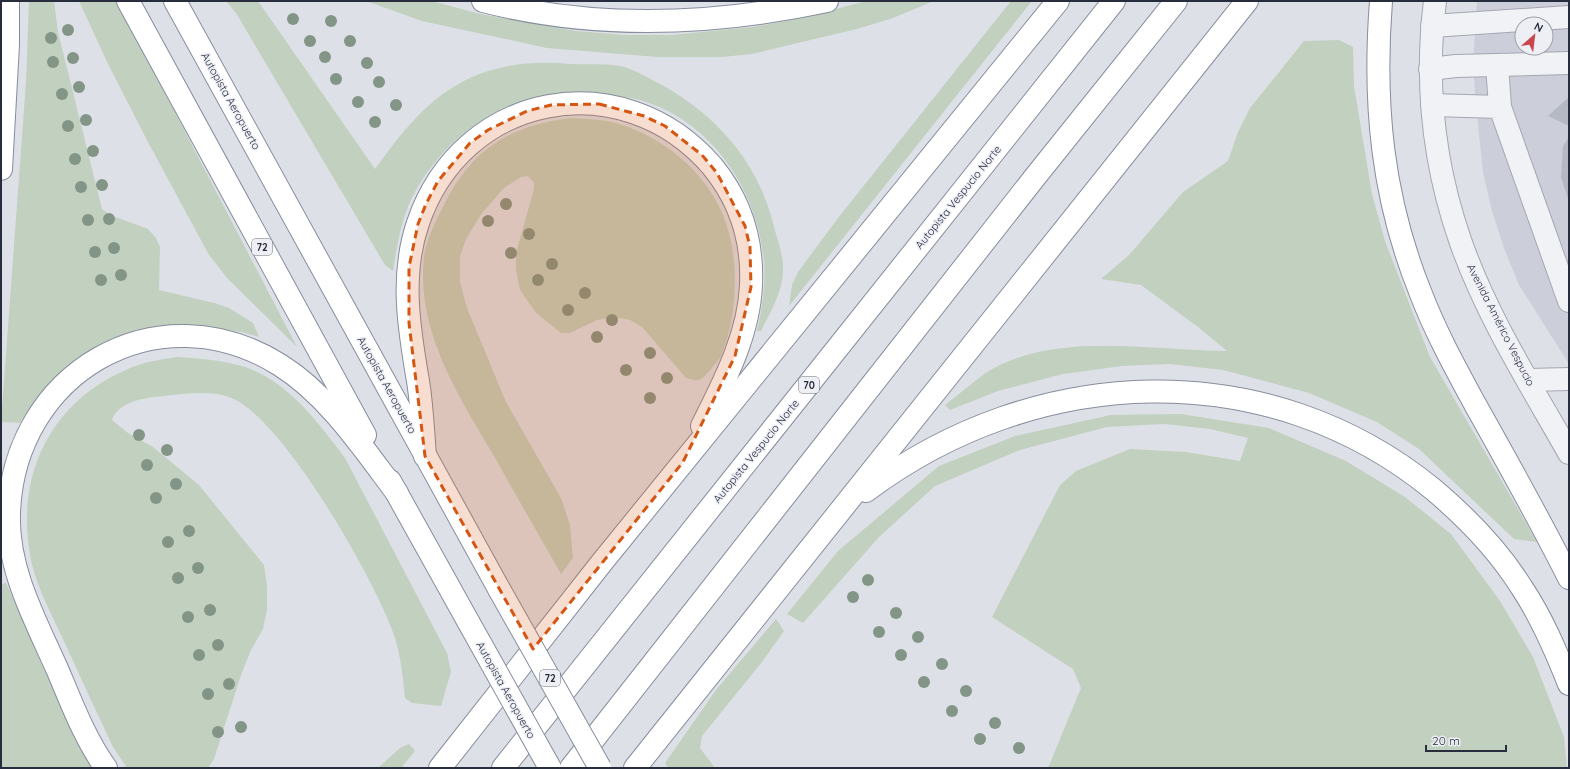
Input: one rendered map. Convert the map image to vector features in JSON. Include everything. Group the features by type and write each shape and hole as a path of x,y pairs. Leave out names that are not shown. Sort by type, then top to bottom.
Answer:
{"highway":[{"path":"1,169 8,45 8,1"},
{"name":"Autopista Aeropuerto","path":"128,1 397,493 550,768"},
{"name":"Autopista Aeropuerto","path":"176,1 499,589 600,768"},
{"path":"483,1 541,13 587,18 683,21 732,18 781,11 827,1"},
{"path":"441,765 683,462 1058,1"},
{"name":"Autopista Vespucio Norte","path":"502,768 1114,1"},
{"path":"571,768 1025,189 1176,1"},
{"path":"635,768 1247,1"},
{"path":"1381,1 1377,86 1380,132 1396,221 1407,258 1436,330 1569,578"},
{"path":"426,456 418,382 410,338 408,295 412,245 426,204 438,181 453,161 470,144 488,130 527,111 551,105 575,102 599,104 644,116 665,126 685,140 702,155 717,173 728,189 745,226 750,253 751,287 742,332 725,380 683,462"},
{"path":"106,768 87,737 24,593 15,568 10,541 9,515 11,491 16,468 34,424 62,386 81,370 102,356 124,345 143,340 183,335 222,340 242,346 280,365 298,378 325,404 365,450 397,493"},
{"path":"843,509 868,489 923,454 963,434 1006,417 1046,405 1093,396 1127,392 1160,391 1224,395 1268,404 1310,418 1354,437 1382,452 1415,475 1446,500 1480,534 1500,557 1522,587 1556,652 1569,684"}],"street":[{"name":"Avenida Américo Vespucio","path":"1435,1 1430,69 1436,144 1443,182 1461,241 1495,319 1568,450"},
{"path":"1432,26 1569,17"},
{"path":"1430,69 1569,62"},
{"path":"1497,65 1500,107 1569,301"},
{"path":"1432,105 1500,107"},
{"path":"1528,380 1569,379"}],"highlighted area":[{"path":"599,104 644,116 665,126 702,155 717,173 745,226 750,247 751,287 735,356 683,462 533,649 425,456 409,323 409,267 418,224 426,204 438,181 470,143 488,130 527,111 551,105"}],"shaded area":[{"path":"1477,1 1569,1 1569,364 1519,285 1504,248 1492,211 1483,172 1473,66"}],"green space":[{"path":"29,1 54,1 58,32 102,209 110,215 148,229 156,238 160,247 159,290 229,308 253,323 259,337 242,332 205,327 184,327 143,333 23,423 1,422 26,82"},
{"path":"79,1 117,1 297,347 228,279 209,255 108,64"},
{"path":"226,1 258,1 375,169 395,142 429,105 456,85 472,77 484,72 508,66 546,63 598,64 625,67 662,85 682,97 717,126 732,142 757,180 766,201 781,254 783,272 778,295 761,331 757,331 763,296 764,261 760,236 753,211 742,187 728,164 712,144 692,127 670,112 646,102 630,98 593,93 565,93 551,95 523,101 509,106 480,121 455,141 443,153 423,178 410,201 403,220 393,271 385,265 236,13"},
{"path":"366,1 432,1 480,14 576,31 624,35 671,35 752,27 792,20 867,1 934,1 893,18 857,29 752,54 722,57 657,57 547,48 422,21"},
{"path":"1011,1 1032,1 789,306 792,285 798,272 838,218"},
{"path":"1339,40 1353,47 1354,86 1372,194 1385,241 1430,357 1537,542 1514,539 1419,449 1377,422 1309,393 1223,370 1169,364 1122,366 1063,374 998,391 950,410 945,405 990,370 1023,356 1051,350 1110,346 1227,351 1198,327 1141,285 1101,279 1129,255 1183,192 1228,161 1238,132 1250,108 1304,41"},
{"path":"571,118 594,119 616,123 633,129 665,146 680,157 693,170 715,199 723,215 732,248 735,284 731,321 722,354 705,375 698,380 695,380 686,378 642,327 630,320 614,317 597,320 570,333 561,333 536,313 520,290 516,270 516,253 534,189 534,183 528,176 521,177 504,188 482,213 466,239 460,256 460,282 467,308 506,402 561,498 570,525 573,558 561,574 467,410 442,361 426,311 423,284 425,249 431,232 452,190 475,160 488,148 518,131 534,125"},
{"path":"177,357 238,365 271,379 299,402 345,458 447,653 451,672 441,706 412,703 405,698 403,676 395,638 385,613 349,543 326,504 300,467 275,435 251,410 229,397 213,394 180,394 140,399 120,409 112,420 128,433 153,447 199,485 264,565 267,586 267,609 263,629 251,650 241,675 214,759 208,768 127,768 113,747 47,605 34,572 29,549 27,518 30,489 37,462 49,436 65,414 86,394 110,378 138,365"},
{"path":"1181,414 1269,428 1346,461 1405,497 1451,534 1500,601 1533,657 1564,737 1567,768 1048,768 1081,688 1073,669 992,617 1060,485 1076,471 1130,449 1186,452 1240,461 1248,438 1210,429 1164,424 1107,427 1020,450 935,486 879,537 803,623 787,614 838,551 939,466 1015,436 1111,415"},
{"path":"6,583 81,748 92,768 1,768 1,584"},
{"path":"776,619 784,631 762,662 702,736 700,748 715,768 668,768 665,763 716,690"},
{"path":"409,744 415,751 401,768 378,768 400,748"}],"building":[{"path":"1569,97 1569,126 1548,116"},
{"path":"1569,137 1569,202 1561,177 1563,146"}]}
